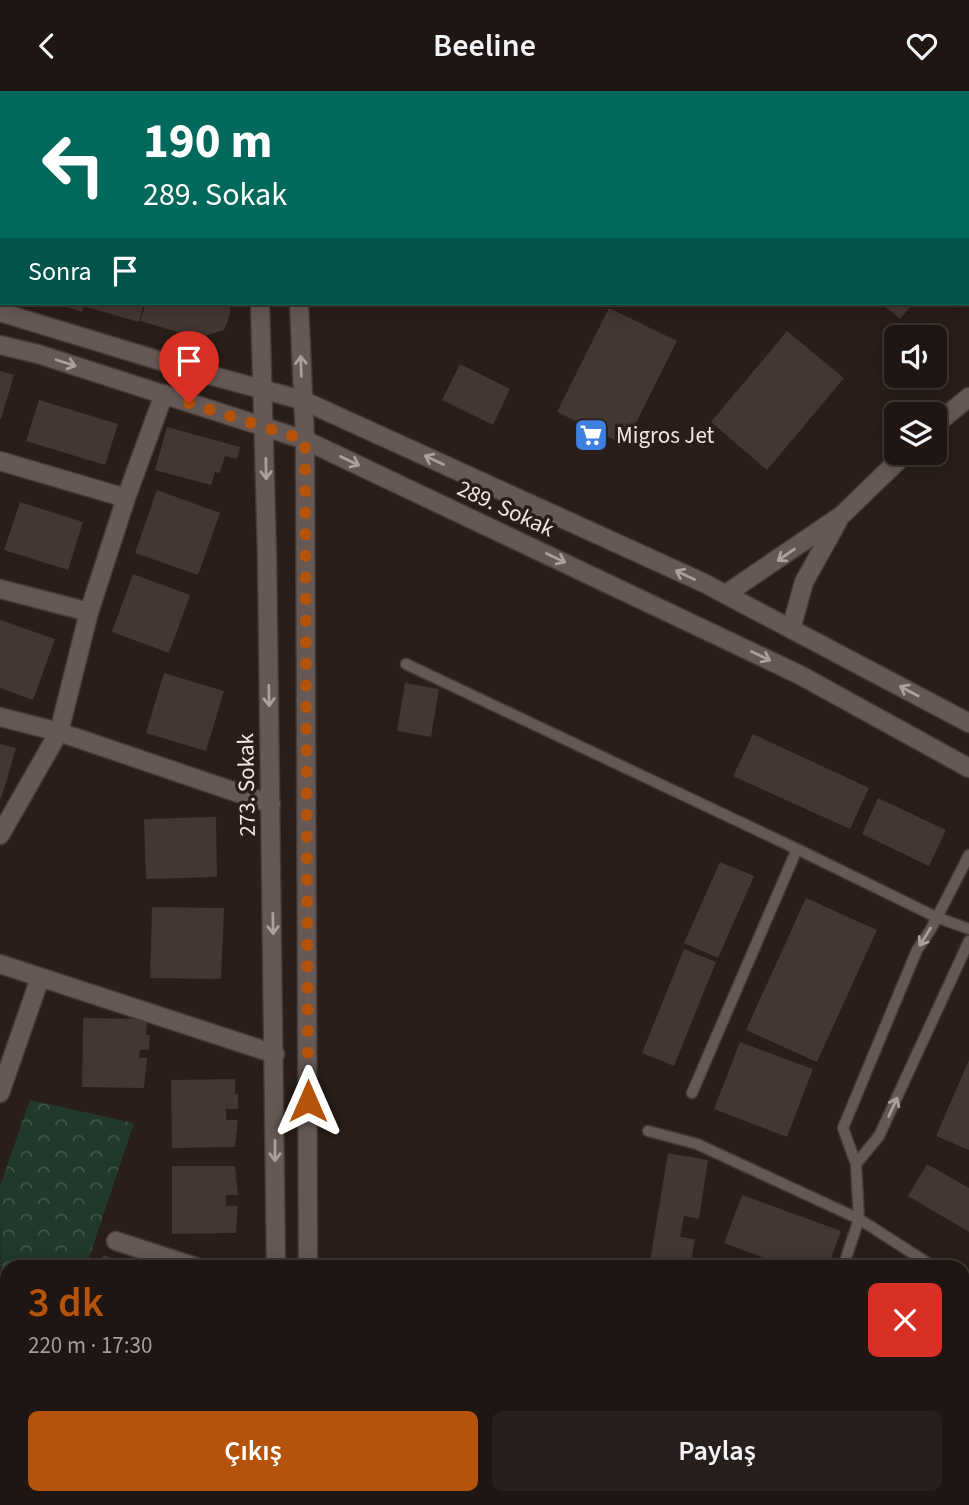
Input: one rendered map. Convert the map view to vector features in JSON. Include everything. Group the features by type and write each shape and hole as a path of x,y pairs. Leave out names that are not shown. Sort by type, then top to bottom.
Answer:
{"street":[{"name":"273. Sokak","path":"260,305 261,388 265,427 276,1260"},
{"path":"299,305 305,440 308,1260"},
{"path":"0,312 187,369 302,400 726,594 969,723"},
{"name":"289. Sokak","path":"0,345 38,354 305,440 800,675 969,768"},
{"path":"0,835 59,732 89,612 125,498 164,394"},
{"path":"947,415 969,397"},
{"path":"0,461 125,498"},
{"path":"726,594 842,515 894,465"},
{"path":"791,628 804,582 842,515"},
{"path":"0,589 89,612"},
{"path":"0,717 59,732 271,804"},
{"path":"0,964 275,1054"},
{"path":"0,1093 40,978"},
{"path":"116,1241 174,1260"}],"lane":[{"path":"406,664 936,917 969,929"},
{"path":"692,1093 797,849"},
{"path":"845,1260 859,1219 856,1164 843,1128 917,950 969,855"},
{"path":"856,1164 880,1136 969,941"},
{"path":"648,1131 696,1144 859,1219 923,1260"}],"green space":[{"path":"30,1100 134,1123 88,1260 0,1260 0,1186"}],"building":[{"path":"61,305 84,305 82,312"},
{"path":"87,305 143,305 139,322 86,307"},
{"path":"145,305 230,305 230,315 224,330 198,338 140,321"},
{"path":"883,305 912,305 900,319"},
{"path":"609,308 677,341 625,445 557,412"},
{"path":"787,331 844,378 767,470 711,422"},
{"path":"460,364 510,389 493,425 442,400"},
{"path":"0,371 14,375 1,419 0,419"},
{"path":"39,400 118,424 105,465 26,441"},
{"path":"167,427 240,447 237,459 225,456 220,473 215,472 211,485 155,470"},
{"path":"157,490 220,513 198,575 135,553"},
{"path":"20,502 83,522 68,570 4,550"},
{"path":"133,574 190,595 169,653 112,632"},
{"path":"0,620 55,639 33,700 0,688"},
{"path":"164,673 224,691 206,751 146,733"},
{"path":"405,683 439,689 431,737 397,731"},
{"path":"753,734 869,788 850,829 733,776"},
{"path":"0,744 16,748 1,799 0,799"},
{"path":"878,798 946,830 929,866 862,834"},
{"path":"216,817 217,877 146,879 144,819"},
{"path":"720,862 754,876 718,958 684,943"},
{"path":"806,898 877,930 817,1062 746,1030"},
{"path":"152,907 224,908 221,979 150,978"},
{"path":"684,949 716,962 674,1066 642,1053"},
{"path":"83,1018 147,1019 149,1050 140,1050 139,1058 147,1058 144,1088 82,1087"},
{"path":"740,1042 813,1069 787,1137 714,1109"},
{"path":"969,1060 969,1150 936,1136"},
{"path":"235,1079 238,1109 226,1109 226,1120 238,1120 235,1147 172,1148 171,1080"},
{"path":"668,1153 708,1160 699,1219 684,1216 680,1237 695,1239 691,1260 650,1260"},
{"path":"927,1164 969,1188 969,1232 908,1196"},
{"path":"172,1166 235,1166 238,1195 226,1195 226,1206 238,1206 236,1233 172,1234"},
{"path":"742,1195 841,1231 831,1260 770,1260 724,1243"},
{"path":"103,1255 117,1260 102,1260"}],"place":[{"name":"Migros Jet","path":"591,435"}],"route":[{"path":"189,403 305,440 308,1101"}]}
